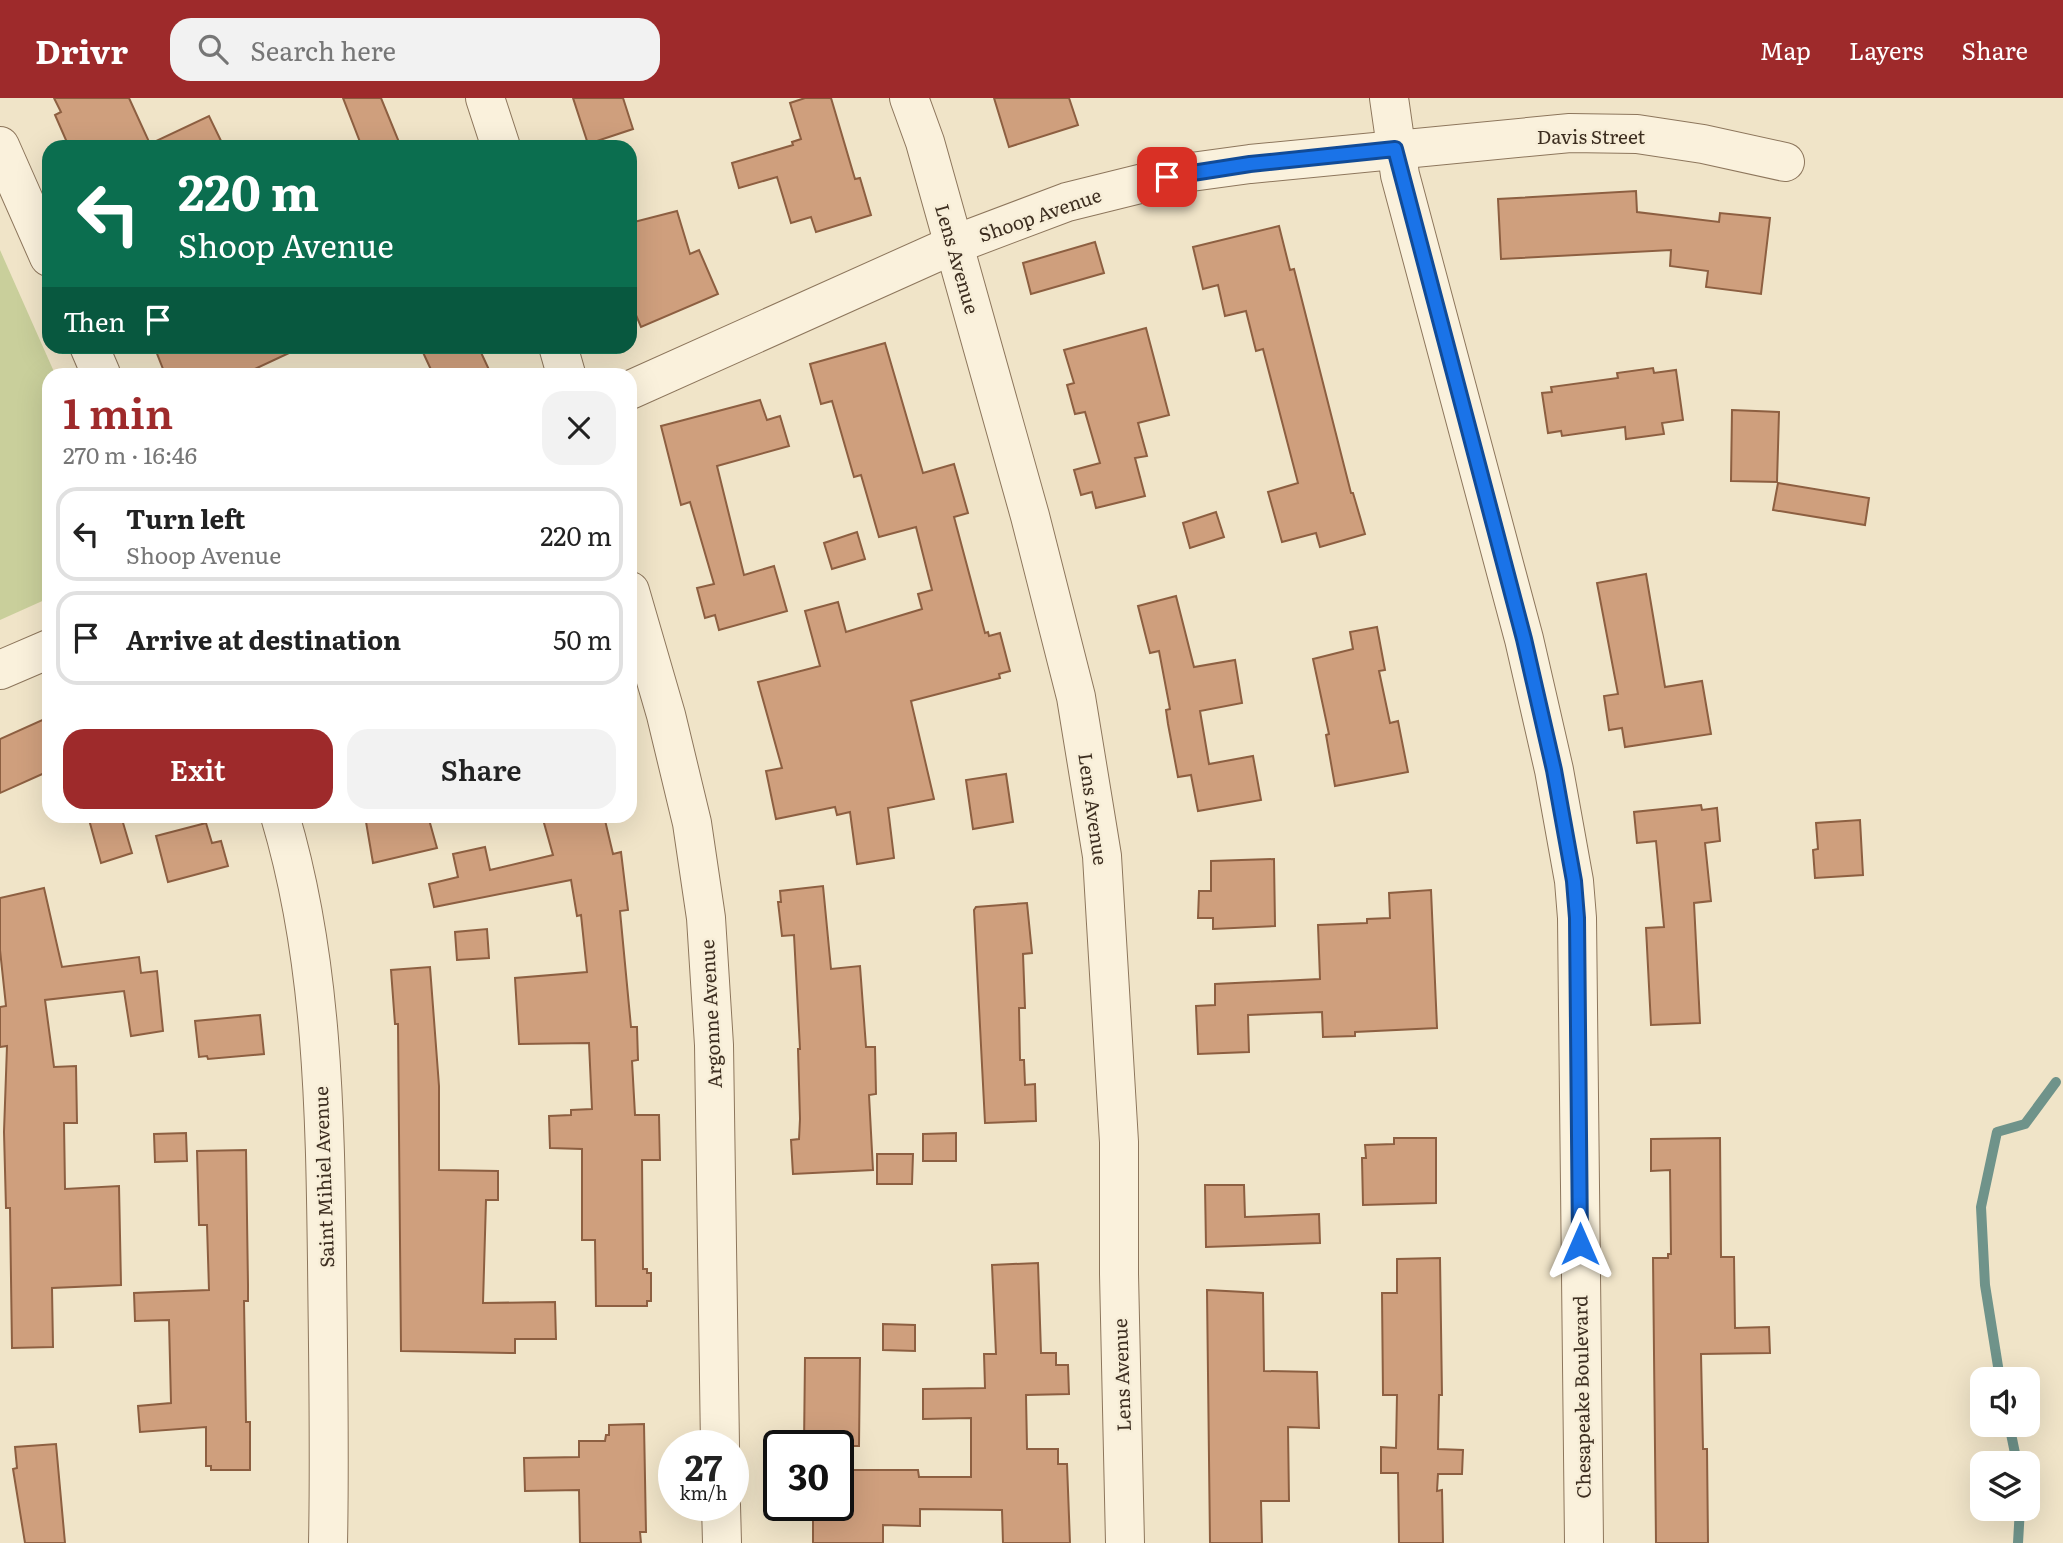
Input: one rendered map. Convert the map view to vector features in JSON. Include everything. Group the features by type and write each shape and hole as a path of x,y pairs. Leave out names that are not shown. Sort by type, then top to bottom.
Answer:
{"street":[{"path":"485,98 499,140"},
{"name":"Lens Avenue","path":"909,98 925,142 1030,516 1076,697 1102,856 1119,1142 1125,1543"},
{"name":"Chesapeake Boulevard","path":"1388,98 1395,149 1524,639 1554,770 1574,881 1577,918 1584,1543"},
{"name":"Davis Street","path":"1395,149 1570,132 1637,134 1703,144 1785,162"},
{"path":"0,146 42,241"},
{"name":"Shoop Avenue","path":"637,387 953,245 1067,202 1149,180 1250,164 1395,149"},
{"name":"Argonne Avenue","path":"637,615 666,715 689,810 706,918 714,1045 720,1430"},
{"path":"0,670 42,652"},
{"name":"Saint Mihiel Avenue","path":"283,823 310,945 321,1066 326,1165 328,1543"},
{"path":"721,1521 722,1543"}],"green space":[{"path":"0,250 42,345 42,354 46,354 52,368 42,368 42,601 0,620"}],"building":[{"path":"54,98 129,98 148,140 66,140 55,115 61,112"},
{"path":"343,98 381,98 398,140 359,140"},
{"path":"573,98 623,98 633,129 600,140 587,140"},
{"path":"805,98 831,98 855,179 860,178 871,215 816,232 811,217 791,223 777,177 739,188 732,163 793,145 792,142 801,139 790,103"},
{"path":"994,98 1069,98 1078,125 1009,147"},
{"path":"209,116 221,140 158,140"},
{"path":"1636,191 1637,212 1719,222 1720,213 1770,218 1761,294 1706,287 1708,271 1670,266 1671,250 1501,259 1498,199"},
{"path":"677,211 690,254 699,250 718,294 641,327 637,318 637,221"},
{"path":"1279,226 1290,270 1294,269 1351,493 1365,534 1320,547 1316,533 1282,542 1268,492 1298,483 1263,349 1256,351 1246,311 1225,316 1218,285 1203,289 1193,247"},
{"path":"1095,242 1104,273 1031,294 1023,263"},
{"path":"1146,328 1169,415 1138,423 1147,456 1135,458 1145,496 1096,508 1092,492 1081,495 1074,470 1100,463 1085,412 1075,414 1067,385 1074,383 1064,350"},
{"path":"885,343 923,473 954,464 968,513 954,517 985,633 988,632 989,636 1000,633 1010,671 999,674 1000,678 911,701 934,799 888,808 894,858 857,864 850,812 837,815 835,807 776,819 766,771 782,768 758,682 820,666 805,611 838,602 846,632 922,609 918,594 932,590 916,527 879,537 861,475 854,477 832,401 821,404 810,364"},
{"path":"157,354 287,354 257,368 163,368"},
{"path":"424,354 482,354 488,368 430,368"},
{"path":"1653,368 1654,373 1676,370 1683,420 1662,423 1664,434 1626,439 1625,427 1562,436 1561,431 1548,433 1542,393 1552,392 1551,387 1618,378 1617,373"},
{"path":"760,400 767,420 780,416 789,446 717,466 744,575 774,566 787,611 719,630 715,615 705,618 697,588 714,584 690,502 681,505 661,426"},
{"path":"1732,410 1779,412 1777,482 1731,481"},
{"path":"1778,483 1869,498 1865,525 1773,510"},
{"path":"1216,512 1224,537 1190,548 1183,523"},
{"path":"857,532 865,559 832,569 824,543"},
{"path":"1646,574 1665,687 1702,681 1711,734 1625,747 1622,728 1609,730 1604,696 1618,694 1597,583"},
{"path":"1176,596 1194,667 1235,660 1242,703 1200,711 1209,764 1253,756 1261,800 1198,811 1191,775 1178,777 1166,710 1170,709 1159,651 1150,653 1138,606"},
{"path":"1377,627 1385,670 1379,671 1390,723 1398,721 1408,772 1335,786 1326,735 1329,734 1313,659 1353,649 1350,632"},
{"path":"42,720 42,774 0,793 0,739"},
{"path":"1006,774 1013,822 973,829 966,780"},
{"path":"1701,805 1702,810 1717,808 1720,841 1705,843 1711,901 1694,903 1700,1023 1651,1025 1646,928 1664,927 1656,841 1637,843 1634,812"},
{"path":"1860,820 1863,875 1815,878 1813,850 1818,849 1816,823"},
{"path":"90,823 123,823 132,853 101,863"},
{"path":"206,823 212,843 221,841 228,866 168,882 156,836"},
{"path":"366,823 430,823 437,848 373,863"},
{"path":"544,823 606,823 613,854 621,852 628,910 620,911 631,1027 637,1027 638,1060 632,1061 635,1115 659,1115 660,1160 642,1160 643,1269 651,1273 651,1301 647,1301 647,1306 596,1306 595,1240 582,1240 582,1149 550,1148 549,1116 571,1115 571,1110 592,1109 589,1043 519,1044 515,978 587,972 581,915 577,916 571,880 434,907 429,884 458,877 453,854 485,847 490,870 553,855"},
{"path":"1274,859 1275,926 1213,929 1213,918 1198,918 1199,891 1211,891 1211,861"},
{"path":"823,886 831,969 860,966 866,1047 875,1047 876,1094 869,1095 873,1170 793,1174 791,1140 799,1139 800,1119 800,1049 794,935 782,936 778,902 781,902 780,891"},
{"path":"44,888 62,967 139,957 141,973 157,971 163,1031 131,1036 124,991 45,1000 54,1067 76,1066 77,1123 64,1123 65,1189 119,1186 121,1285 52,1288 53,1347 12,1348 10,1208 6,1208 4,1132 7,1046 0,1047 0,1007 6,1006 0,950 0,898"},
{"path":"1431,890 1437,1028 1355,1032 1355,1036 1323,1037 1322,1012 1248,1015 1249,1052 1198,1054 1196,1006 1215,1005 1215,984 1320,979 1318,925 1367,923 1367,919 1390,918 1389,893"},
{"path":"1027,903 1032,953 1023,954 1025,1008 1019,1008 1020,1060 1024,1060 1025,1085 1035,1084 1036,1121 985,1123 974,910 976,907"},
{"path":"487,929 489,958 457,960 455,932"},
{"path":"430,967 439,1086 439,1170 498,1171 498,1200 486,1200 483,1303 555,1302 556,1339 515,1339 515,1353 401,1351 398,1024 395,1024 391,970"},
{"path":"260,1015 264,1054 208,1059 207,1056 199,1057 195,1021"},
{"path":"186,1133 187,1161 155,1162 154,1134"},
{"path":"956,1133 956,1161 923,1161 923,1134"},
{"path":"1394,1138 1436,1138 1436,1203 1363,1205 1362,1158 1366,1158 1365,1145 1394,1144"},
{"path":"1720,1138 1721,1257 1734,1257 1735,1328 1769,1327 1770,1353 1701,1354 1703,1449 1707,1449 1708,1543 1656,1543 1653,1258 1668,1258 1668,1254 1671,1254 1670,1170 1651,1171 1651,1139"},
{"path":"246,1150 248,1301 244,1301 246,1422 250,1422 250,1470 211,1470 211,1466 206,1466 206,1427 140,1432 138,1406 171,1403 169,1320 135,1321 134,1293 209,1290 207,1225 199,1225 197,1151"},
{"path":"877,1154 913,1154 912,1184 877,1184"},
{"path":"1205,1185 1244,1185 1245,1217 1319,1214 1320,1243 1206,1247"},
{"path":"1440,1258 1442,1395 1439,1395 1438,1449 1463,1450 1462,1474 1438,1474 1437,1491 1442,1490 1443,1543 1399,1543 1398,1473 1381,1473 1381,1447 1396,1448 1397,1395 1383,1395 1382,1293 1397,1293 1397,1259"},
{"path":"1038,1263 1041,1353 1056,1353 1056,1365 1068,1365 1069,1394 1026,1395 1027,1449 1058,1449 1058,1464 1067,1464 1070,1543 1003,1543 1002,1510 920,1509 920,1526 883,1525 883,1543 813,1543 813,1521 854,1521 854,1470 918,1470 919,1477 971,1477 971,1418 923,1419 923,1389 985,1388 984,1354 996,1354 992,1265"},
{"path":"1207,1290 1263,1293 1264,1371 1317,1372 1319,1428 1288,1427 1289,1501 1261,1501 1262,1543 1210,1543"},
{"path":"883,1324 915,1325 915,1351 883,1350"},
{"path":"805,1358 860,1358 859,1446 854,1446 854,1430 804,1430"},
{"path":"644,1424 646,1532 640,1532 641,1543 580,1543 579,1490 525,1491 524,1458 579,1457 579,1441 605,1441 606,1435 609,1435 609,1425"},
{"path":"56,1444 65,1543 25,1543 13,1469 17,1468 15,1447"}],"waterway":[{"path":"1998,1367 1985,1285 1981,1207 1997,1132 2025,1124 2056,1082"},
{"path":"2012,1437 2015,1451"},
{"path":"2018,1543 2019,1521"}],"route":[{"path":"1167,177 1250,164 1395,149 1524,639 1554,770 1574,881 1577,918 1580,1244"}]}
